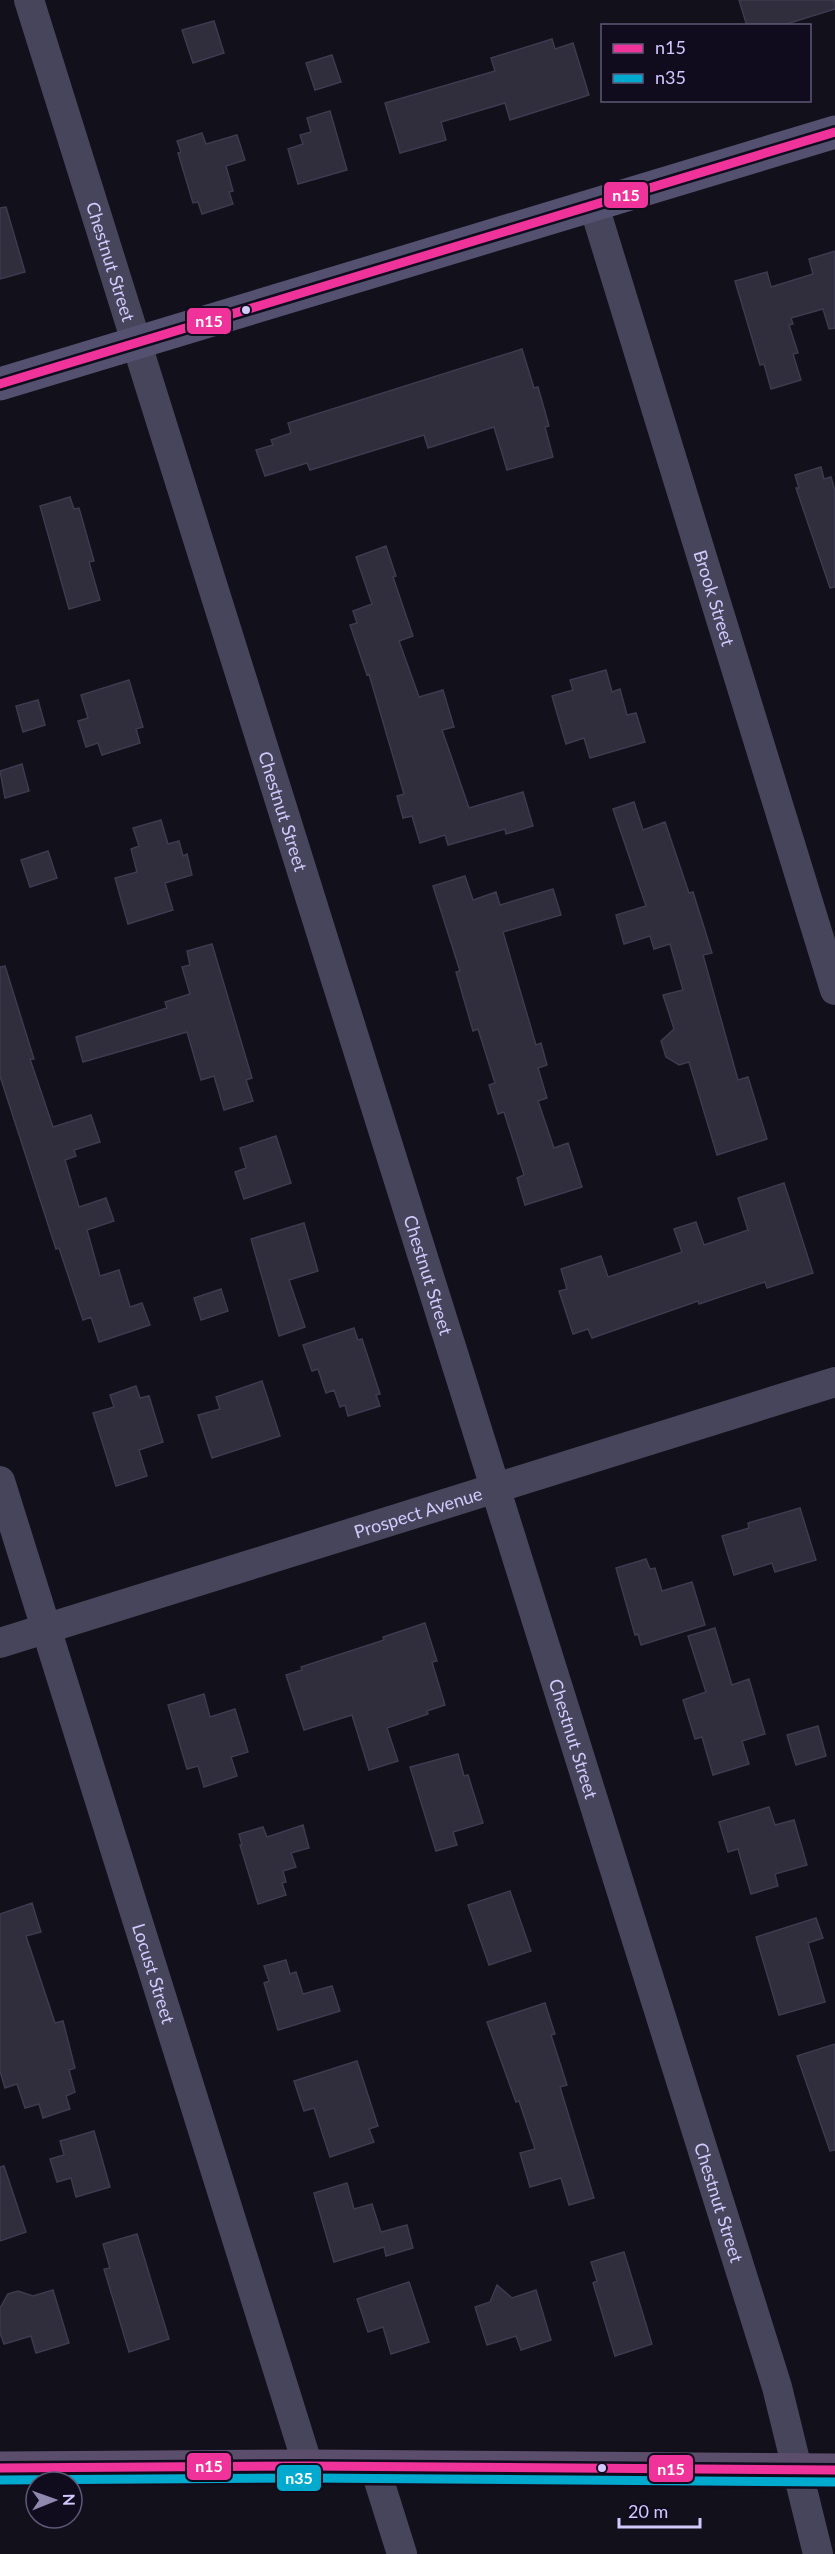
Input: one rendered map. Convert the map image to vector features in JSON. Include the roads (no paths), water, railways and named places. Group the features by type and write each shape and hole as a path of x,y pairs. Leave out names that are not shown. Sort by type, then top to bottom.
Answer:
{"main road":[{"path":"0,384 835,132"},
{"path":"0,2468 308,2466 835,2470"}],"street":[{"name":"Chestnut Street","path":"29,0 777,2387 818,2554"},
{"name":"Brook Street","path":"594,206 835,990"},
{"name":"Prospect Avenue","path":"0,1643 835,1382"},
{"name":"Locust Street","path":"0,1481 308,2466"},
{"path":"375,2468 402,2554"}]}
